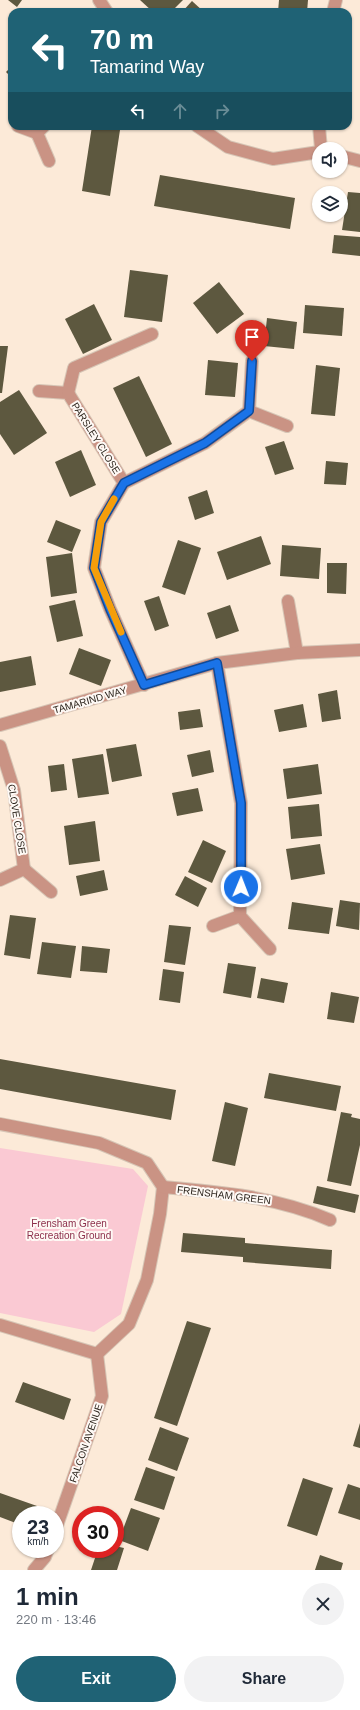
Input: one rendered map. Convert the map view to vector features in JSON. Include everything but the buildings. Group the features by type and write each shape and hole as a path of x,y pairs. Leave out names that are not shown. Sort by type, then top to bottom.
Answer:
{"street":[{"path":"40,130 49,161"},
{"path":"203,130 228,147 274,159 312,153"},
{"path":"319,130 320,142"},
{"path":"348,158 360,161"},
{"name":"PARSLEY CLOSE","path":"124,483 68,393 74,368 152,334"},
{"path":"252,361 249,411 287,426"},
{"name":"PARSLEY CLOSE","path":"39,391 68,393"},
{"name":"PARSLEY CLOSE","path":"144,685 110,609 94,568 101,522 124,483 205,443 249,411"},
{"path":"288,601 297,652"},
{"name":"TAMARIND WAY","path":"0,725 217,663 297,652 360,650"},
{"path":"217,663 241,803 240,916 270,949"},
{"name":"CLOVE CLOSE","path":"0,746 14,790 24,870"},
{"path":"0,880 24,870 51,892"},
{"path":"213,926 240,916"},
{"name":"FRENSHAM GREEN","path":"0,1124 99,1143 147,1163 163,1187 160,1214 146,1280 132,1317 129,1324 97,1354"},
{"name":"FRENSHAM GREEN","path":"163,1187 266,1199 309,1211 330,1220"},
{"path":"0,1325 97,1354"},
{"name":"FALCON AVENUE","path":"64,1506 102,1396 97,1354"},
{"path":"34,1570 44,1558"}],"green space":[{"name":"Frensham Green Recreation Ground","path":"0,1148 133,1169 148,1186 121,1314 94,1332 0,1313"}],"slow traffic":[{"path":"114,499 101,522 94,568 121,632"}],"route":[{"path":"241,887 241,803 217,663 144,685 110,609 94,568 101,522 124,483 205,443 249,411 252,361"}]}
